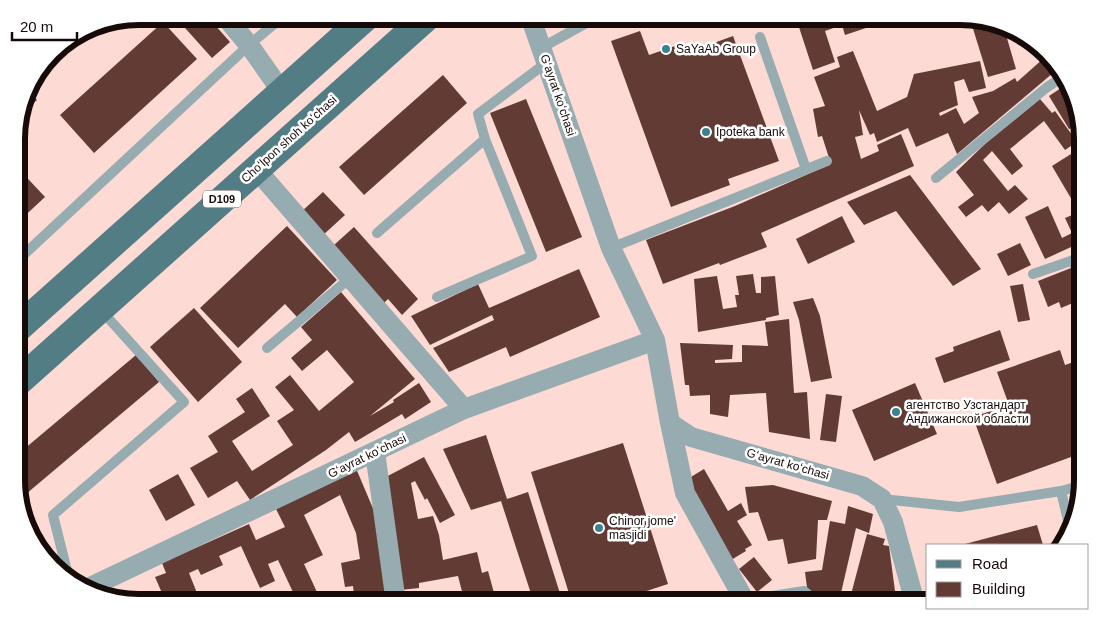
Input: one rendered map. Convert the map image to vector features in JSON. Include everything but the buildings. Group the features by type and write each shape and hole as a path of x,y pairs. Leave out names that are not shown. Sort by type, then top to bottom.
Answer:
{"main road":[{"path":"25,323 358,25"},
{"name":"Choʻlpon shoh koʻchasi","path":"25,376 418,25"}],"street":[{"path":"232,25 282,92"},
{"name":"Gʻayrat koʻchasi","path":"533,25 611,248 656,340 670,423 691,437 862,486 882,499"},
{"path":"256,169 464,409"},
{"name":"Gʻayrat koʻchasi","path":"95,585 464,409 656,340"},
{"path":"670,423 685,493 742,594"},
{"path":"375,452 395,594"},
{"path":"882,499 894,522 908,594"}],"lane":[{"path":"25,254 249,45 273,25"},
{"path":"437,297 532,256 478,114 544,55 586,25"},
{"path":"760,37 806,169"},
{"path":"936,178 1058,80"},
{"path":"377,234 486,139"},
{"path":"611,248 827,161"},
{"path":"1033,274 1074,260"},
{"path":"267,348 350,278"},
{"path":"66,567 53,515 184,402 100,309"},
{"path":"882,499 959,507 1074,487"},
{"path":"1061,491 1067,518"},
{"path":"787,594 804,591 808,594"}],"place":[{"name":"SaYaAb Group","path":"666,49"},
{"name":"Ipoteka bank","path":"706,132"},
{"name":"агентство Узстандарт Андижанской области","path":"896,412"},
{"name":"Chinor jome' masjidi","path":"599,528"}]}
